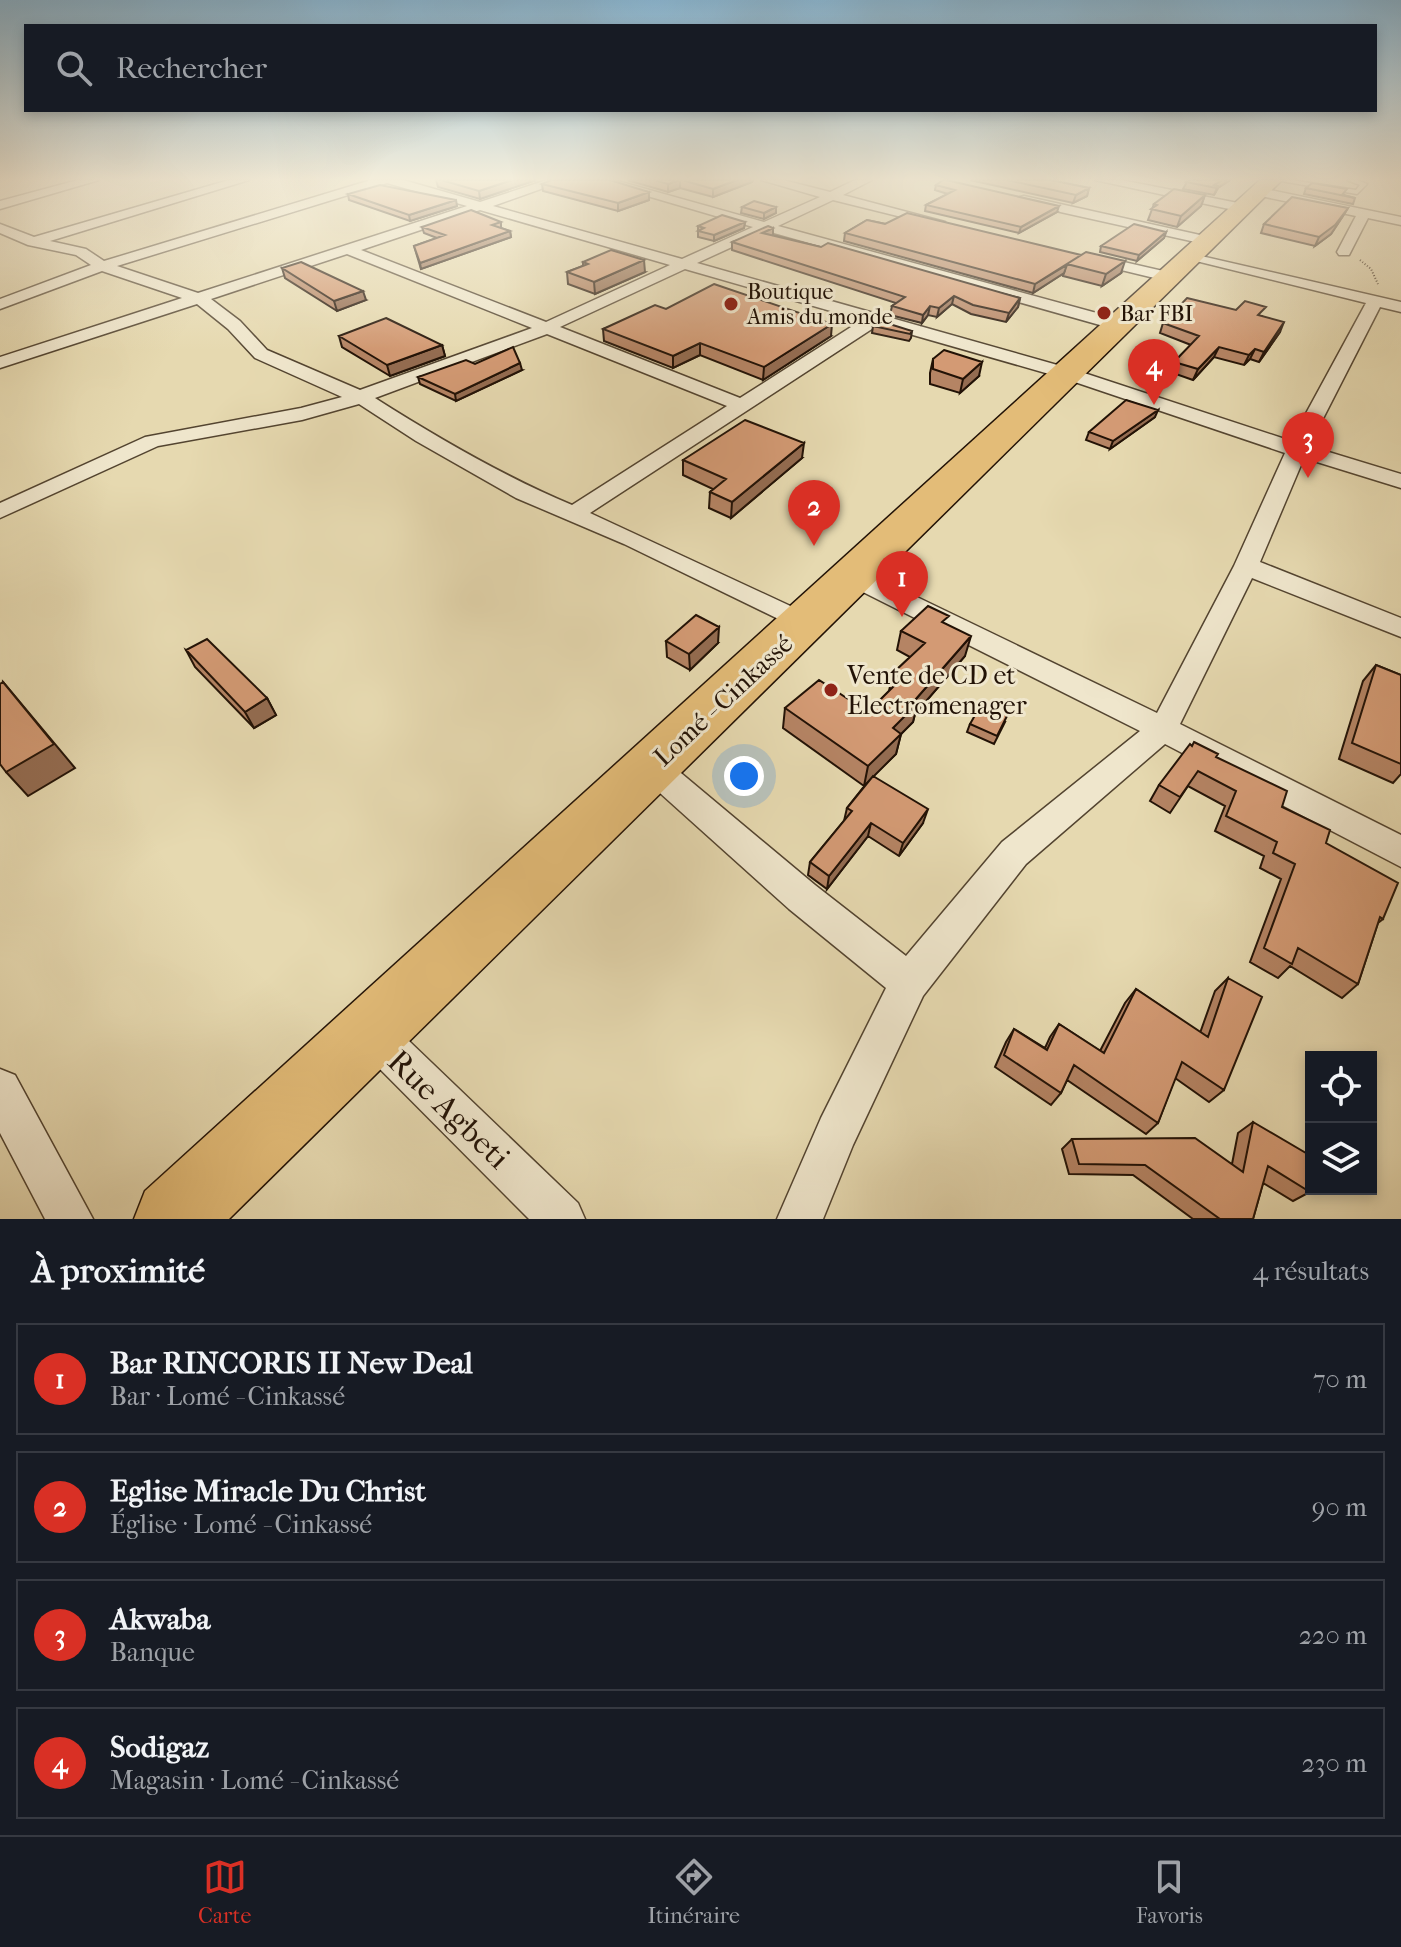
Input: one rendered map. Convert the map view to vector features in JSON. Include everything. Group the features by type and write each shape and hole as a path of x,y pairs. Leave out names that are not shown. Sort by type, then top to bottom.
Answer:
{"highway":[{"name":"Lomé - Cinkassé","path":"173,1219 1191,258 1218,237"}],"street":[{"path":"21,237 81,252 102,266 202,300 234,325 261,354 324,384 361,397 423,437 524,493 805,623"},
{"path":"33,242 50,237"},
{"path":"0,304 102,266 198,237"},
{"path":"0,363 148,313 202,300 384,237"},
{"path":"585,237 1069,374 1209,423 1401,481"},
{"path":"0,511 152,441 302,414 361,397 513,343 741,237"},
{"path":"811,237 1120,325"},
{"path":"800,1219 836,1133 909,982 1014,853 1163,729 1246,566 1297,449 1388,304 1191,258 1130,237"},
{"path":"1344,252 1352,237"},
{"path":"347,249 742,405"},
{"path":"1078,255 1191,258"},
{"path":"573,514 874,320"},
{"path":"1246,566 1401,628"},
{"path":"854,577 1163,729 1401,852"},
{"path":"652,767 802,897 909,982"},
{"name":"Rue Agbeti","path":"371,1032 562,1219"},
{"path":"0,1090 70,1219"}],"path":[{"path":"1344,252 1371,269 1379,293 1388,304"}],"building":[{"path":"440,237 493,237 420,263 414,246"},
{"path":"744,237 778,237 821,247 828,243 1020,298 1009,313 973,305 954,296 939,308 930,306 923,315 892,306 905,297 732,242"},
{"path":"859,237 1006,237 1081,255 1035,284"},
{"path":"1115,237 1160,237 1139,255 1101,246"},
{"path":"611,250 644,260 594,282 567,272 588,264 583,262"},
{"path":"1086,252 1125,261 1106,274 1067,264"},
{"path":"301,262 363,291 334,301 282,268"},
{"path":"714,284 832,324 764,367 700,343 673,356 603,329 655,305 666,309"},
{"path":"1187,298 1236,310 1245,301 1266,307 1258,315 1284,322 1264,352 1255,349 1249,355 1219,347 1198,369 1174,362 1199,336 1163,323"},
{"path":"386,318 442,345 387,365 339,336"},
{"path":"880,321 912,331 910,334 873,326"},
{"path":"513,347 520,363 455,394 418,377 466,360 475,364"},
{"path":"944,350 982,362 963,379 933,369 933,359"},
{"path":"1126,400 1158,410 1113,441 1089,432"},
{"path":"745,420 804,443 732,502 710,492 726,479 683,460"},
{"path":"928,606 949,616 942,622 971,636 915,700 918,703 893,728 901,734 868,766 785,708 819,680 868,712 902,678 893,673 925,643 901,631"},
{"path":"696,615 719,627 689,654 666,641"},
{"path":"207,639 267,698 245,712 186,650"},
{"path":"1376,665 1401,675 1401,764 1352,743"},
{"path":"3,682 54,744 6,772 0,764 0,684"},
{"path":"982,703 1008,714 997,736 970,724"},
{"path":"1194,742 1218,754 1216,757 1287,791 1282,807 1330,830 1326,843 1398,883 1383,919 1380,917 1358,984 1298,948 1292,964 1264,948 1295,864 1273,853 1277,842 1226,816 1236,791 1198,771 1180,797 1159,785"},
{"path":"873,776 928,809 903,843 871,823 829,876 810,862 852,811 847,808"},
{"path":"1228,978 1262,997 1224,1090 1182,1062 1158,1123 1074,1065 1061,1093 1004,1055 1014,1029 1047,1050 1059,1024 1104,1053 1136,989 1208,1037"},
{"path":"1253,1122 1305,1152 1305,1189 1268,1166 1253,1219 1220,1219 1145,1165 1079,1164 1072,1139 1195,1138 1243,1172"}],"place":[{"name":"Boutique Amis du monde","path":"731,304"},
{"name":"Bar FBI","path":"1104,313"},
{"name":"Sodigaz","path":"1154,405"},
{"name":"Akwaba","path":"1308,478"},
{"name":"Eglise Miracle Du Christ","path":"814,546"},
{"name":"Bar RINCORIS II New Deal","path":"902,617"},
{"name":"Vente de CD et Electromenager","path":"831,690"}]}
